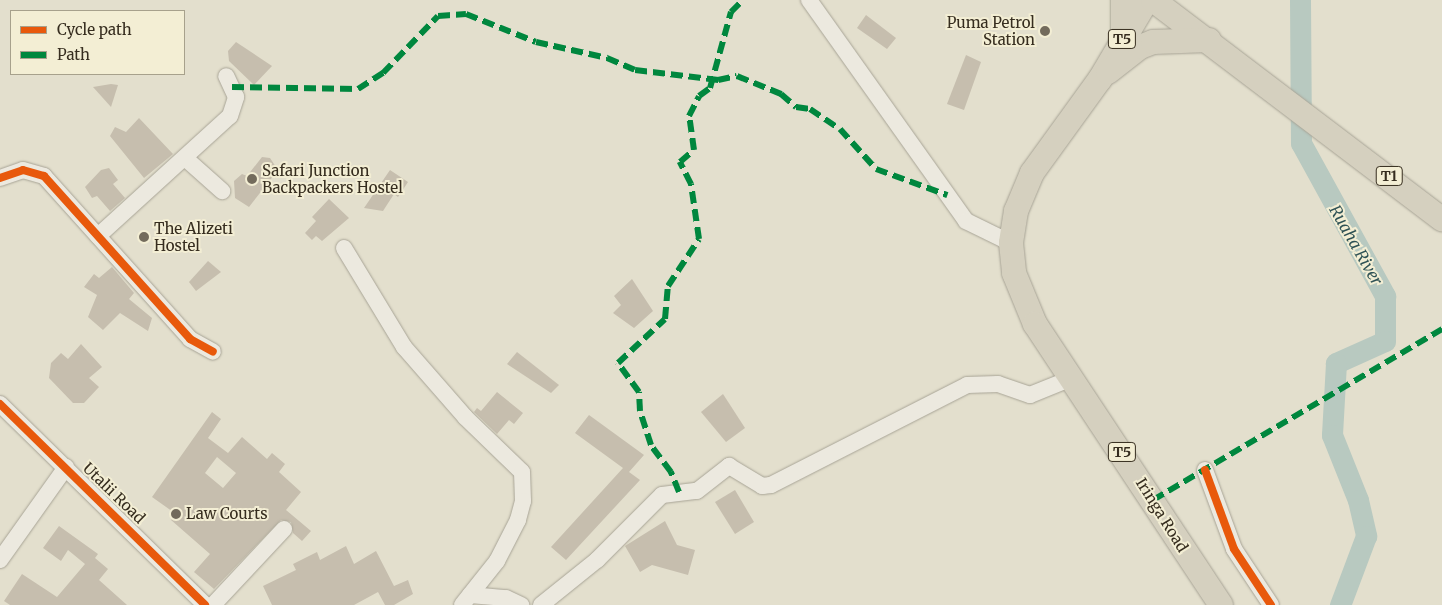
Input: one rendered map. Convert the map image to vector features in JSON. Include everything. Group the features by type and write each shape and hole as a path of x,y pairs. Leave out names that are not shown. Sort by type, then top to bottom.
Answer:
{"highway":[{"path":"1123,0 1125,46 1153,42 1209,40"},
{"name":"T5","path":"1011,243 1016,211 1032,173 1125,46 1154,3"},
{"name":"T1","path":"1154,3 1229,54 1336,134 1442,218"},
{"name":"Iringa Road","path":"1011,243 1023,300 1221,605"}],"street":[{"path":"810,0 966,222 1011,243"},
{"path":"98,236 230,116 236,97 226,76"},
{"path":"184,158 222,191"},
{"path":"0,178 22,170 44,176 190,339 213,352"},
{"path":"344,248 404,346 465,417 522,472 523,501 518,520 497,561 466,600"},
{"path":"541,605 597,560 662,495 697,491 729,466 762,486 771,485 967,385 998,384 1030,395 1072,378"},
{"name":"Utalii Road","path":"0,404 205,605"},
{"path":"0,560 66,467"},
{"path":"1205,470 1234,549 1271,605"},
{"path":"212,605 284,529"},
{"path":"466,600 506,598 522,605"}],"building":[{"path":"866,15 896,38 887,49 857,28"},
{"path":"236,42 272,66 254,85 229,61 228,51"},
{"path":"966,55 981,62 964,110 947,104"},
{"path":"111,84 118,85 111,107 93,87"},
{"path":"139,118 173,154 144,178 110,136 115,127 126,132"},
{"path":"262,157 270,158 278,170 249,207 235,198 234,181 242,174 247,176"},
{"path":"109,168 118,180 113,184 125,198 110,211 97,196 92,198 85,187 101,170"},
{"path":"390,170 408,182 398,197 394,194 383,211 364,208"},
{"path":"329,199 349,218 322,241 316,236 312,240 305,233 316,221 312,217"},
{"path":"208,261 221,272 196,291 189,282"},
{"path":"112,267 134,293 129,299 152,318 148,331 120,313 103,330 88,317 97,295 84,287 94,274 99,278"},
{"path":"632,279 653,311 634,328 613,313 621,305 614,296"},
{"path":"81,344 102,367 89,378 99,387 84,403 73,403 49,378 51,363 61,353 68,359"},
{"path":"517,352 559,385 551,393 507,364"},
{"path":"497,392 523,413 514,424 509,420 497,434 474,412 477,408 481,411"},
{"path":"723,394 745,428 726,442 701,412"},
{"path":"212,412 221,419 208,438 228,453 242,437 267,459 272,453 285,464 279,472 301,492 286,510 311,531 302,541 293,533 291,522 281,520 214,589 194,572 210,554 171,520 176,514 152,497","holes":["217,457 236,473 223,488 205,473"]},
{"path":"589,415 644,455 629,472 640,480 566,560 551,547 623,468 575,433"},
{"path":"735,490 754,522 735,534 715,502"},
{"path":"665,521 677,545 695,550 688,575 652,565 640,572 625,546"},
{"path":"59,526 98,554 95,558 108,569 99,580 127,605 10,605 4,601 22,574 57,597 85,564 68,550 61,561 43,548"},
{"path":"346,546 354,564 376,551 394,586 408,580 413,594 394,605 385,605 378,592 354,605 272,605 263,586 296,570 293,564 317,552 320,560"}],"waterway":[{"name":"Ruaha River","path":"1300,0 1301,143 1385,296 1385,341 1336,363 1332,435 1358,500 1366,536 1340,605"}],"marked path":[{"path":"679,492 671,472 651,445 640,411 639,392 618,363 665,319 668,286 699,239 691,184 680,162 694,150 689,116 699,96 710,88 731,12 743,0"},
{"path":"232,87 358,89 383,73 438,16 466,14 536,42 607,58 635,70 718,80 737,76 781,94 796,107 810,109 840,129 876,169 947,195"},
{"path":"1153,500 1442,329"}],"cycle path":[{"path":"0,178 23,170 44,176 190,339 213,352"},
{"path":"0,404 205,605"},
{"path":"1205,470 1234,549 1271,605"}],"place":[{"name":"Puma Petrol Station","path":"1045,31"},
{"name":"Safari Junction Backpackers Hostel","path":"252,179"},
{"name":"The Alizeti Hostel","path":"144,237"},
{"name":"Law Courts","path":"176,514"}]}
